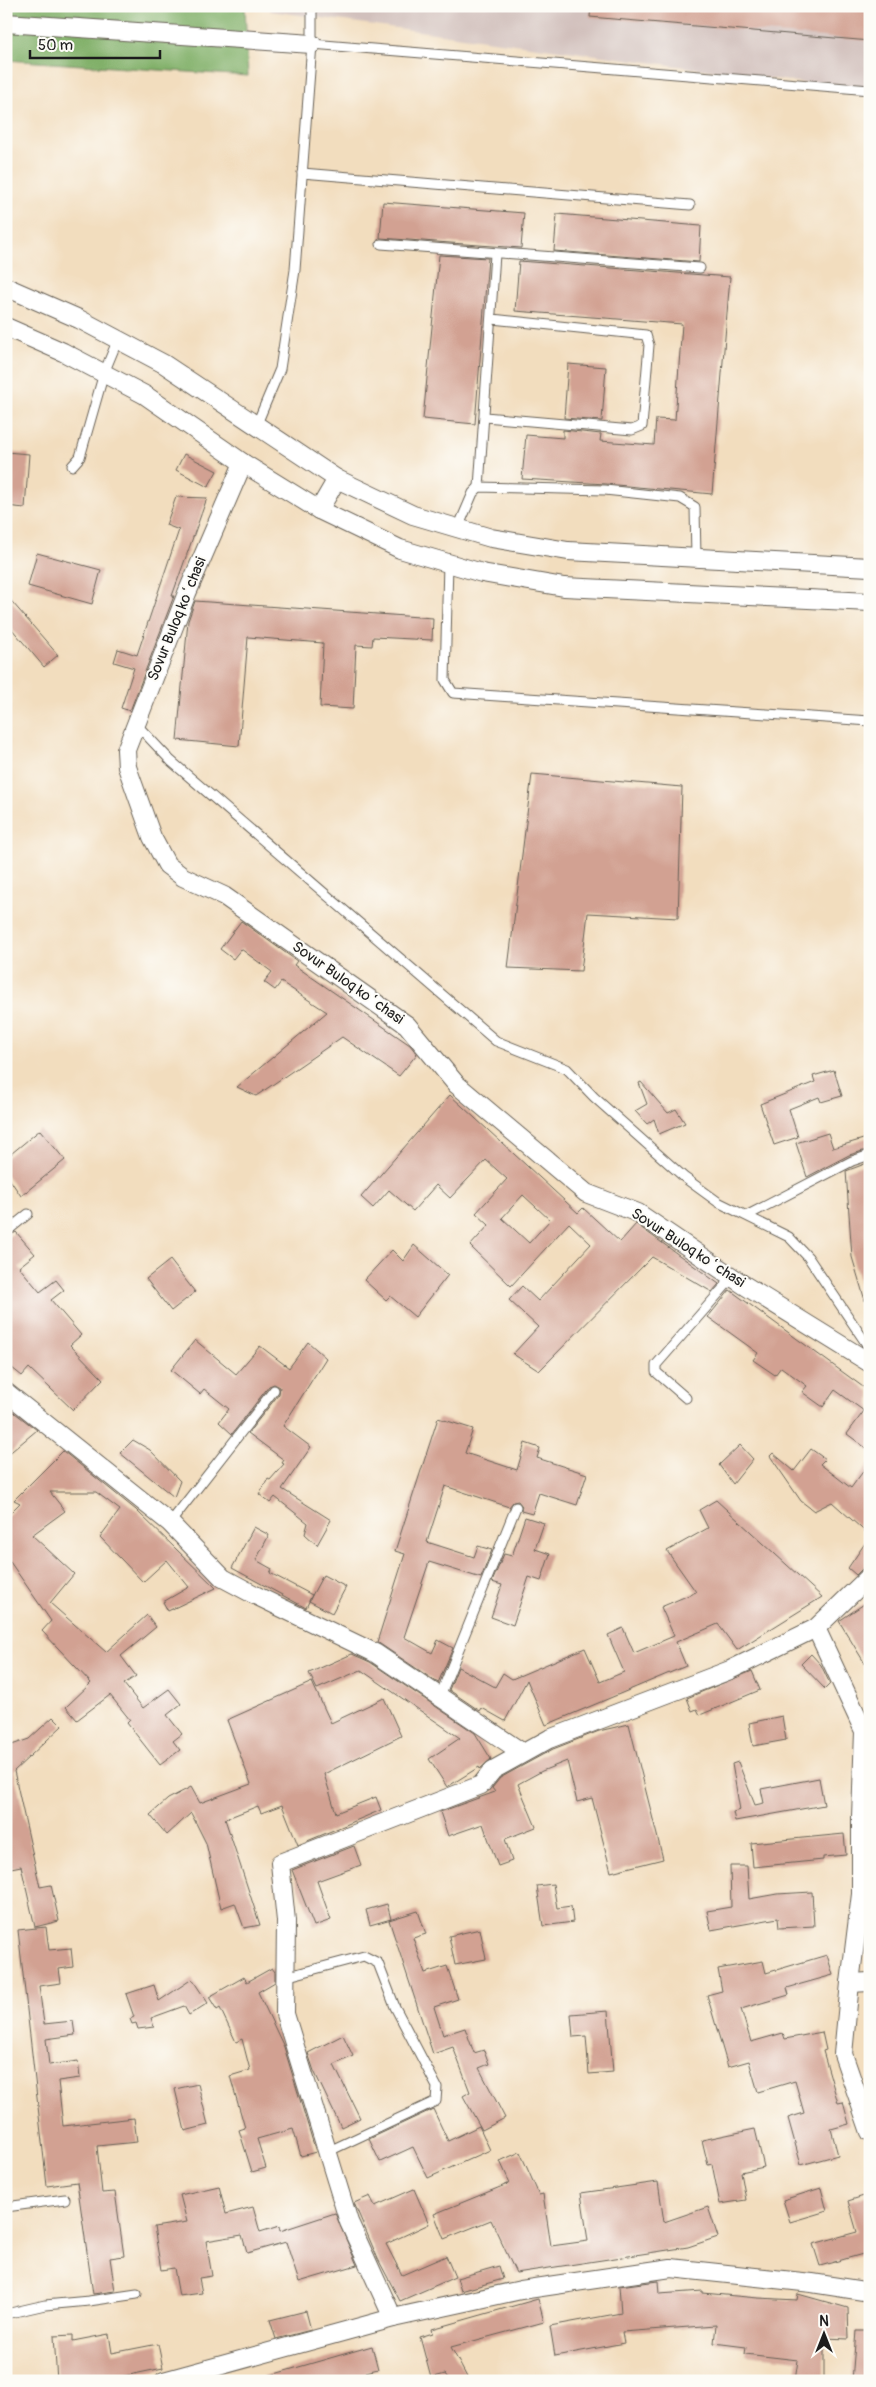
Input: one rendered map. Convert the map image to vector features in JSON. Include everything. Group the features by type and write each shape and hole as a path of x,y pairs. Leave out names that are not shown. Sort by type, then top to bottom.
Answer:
{"street":[{"path":"6,23 312,44"},
{"path":"6,287 79,319 164,364 337,478 413,515 491,538 568,551 870,567"},
{"path":"6,327 64,352 145,395 243,463 319,510 400,548 482,573 564,587 870,602"},
{"name":"Sovur Buloq koʻchasi","path":"243,463 187,593 126,750 127,767 152,837 167,865 183,877 224,896 407,1025 456,1084 586,1193 638,1214 733,1277 870,1363"},
{"path":"319,510 337,478"},
{"path":"6,1392 170,1524 223,1578 375,1652 524,1753"},
{"path":"393,2318 349,2222 285,2014 286,1921 280,1864 481,1785 493,1770 549,1739 730,1670 816,1628 870,1576"},
{"path":"816,1628 864,1732 861,1894 843,2054 870,2132"},
{"path":"850,1983 870,1982"},
{"path":"164,2381 393,2318 521,2290 672,2268 812,2283 870,2292"}],"lane":[{"path":"256,426 280,369 295,270 312,44 312,6"},
{"path":"312,44 870,90"},
{"path":"302,173 690,205"},
{"path":"381,244 700,268"},
{"path":"480,488 495,254"},
{"path":"485,417 632,430 642,426 648,344 646,335 492,320"},
{"path":"72,466 80,457 104,373 118,339"},
{"path":"458,528 473,494 480,488 605,490 680,498 696,507 696,558"},
{"path":"448,563 445,680 453,693 870,721"},
{"path":"136,724 171,761 496,1041 567,1069 685,1178 718,1202 789,1236 808,1257 866,1338 870,1349"},
{"path":"748,1215 852,1161 870,1155"},
{"path":"6,1232 28,1214"},
{"path":"686,1398 656,1372 656,1365 733,1277"},
{"path":"170,1524 274,1390"},
{"path":"440,1696 516,1507"},
{"path":"285,1977 364,1956 378,1963 395,2007 437,2087 436,2100 327,2152"},
{"path":"6,2207 65,2199"},
{"path":"6,2314 45,2304 89,2301 137,2294"}],"shaded area":[{"path":"271,6 870,6 870,92 270,11"}],"green space":[{"path":"6,6 245,6 248,76 6,60"}],"building":[{"path":"591,6 870,6 870,41 590,17"},
{"path":"383,202 524,213 521,248 380,238"},
{"path":"557,214 701,226 699,262 554,251"},
{"path":"439,255 488,258 475,424 423,419"},
{"path":"519,261 730,277 712,494 606,484 522,479 526,435 563,438 563,430 601,434 600,441 654,445 656,419 675,420 682,324 515,311"},
{"path":"568,364 606,367 602,421 564,418"},
{"path":"6,452 29,454 25,508 6,506"},
{"path":"184,454 217,471 208,487 176,470"},
{"path":"176,497 207,498 172,596 174,596 130,711 121,708 134,668 114,662 118,649 137,655 179,530 166,525"},
{"path":"37,553 101,570 92,604 28,586"},
{"path":"6,595 58,655 44,667 6,622"},
{"path":"195,601 433,618 432,640 373,637 372,646 356,645 353,709 320,707 323,643 248,637 239,746 177,740 188,621"},
{"path":"532,774 682,787 678,918 588,913 581,971 508,968"},
{"path":"241,921 297,961 294,965 410,1045 417,1054 399,1076 342,1037 256,1096 237,1087 327,1012 281,982 275,990 264,982 272,972 241,949 233,959 220,949"},
{"path":"834,1070 842,1096 821,1102 819,1097 789,1109 798,1137 774,1145 760,1104 815,1082 813,1076"},
{"path":"641,1082 668,1113 676,1109 685,1123 659,1134 654,1119 647,1124 635,1111 647,1104 639,1083"},
{"path":"450,1095 578,1213 583,1208 620,1242 636,1224 719,1284 712,1292 652,1257 539,1371 513,1354 538,1327 509,1300 522,1286 538,1301 591,1244 569,1223 511,1286 470,1246 489,1225 476,1213 507,1179 486,1160 450,1198 436,1185 413,1211 389,1190 373,1208 361,1197","holes":["523,1195 550,1220 529,1243 502,1218"]},
{"path":"40,1130 65,1160 21,1196 6,1174 6,1158"},
{"path":"828,1133 833,1148 870,1137 870,1149 849,1155 807,1177 796,1143"},
{"path":"870,1162 870,1194 867,1195 870,1303 866,1304 852,1257 846,1171"},
{"path":"16,1232 35,1254 19,1267 40,1292 56,1280 64,1290 51,1300 81,1335 70,1345 103,1379 73,1410 29,1368 22,1376 6,1363 6,1238"},
{"path":"414,1245 448,1275 415,1317 390,1296 386,1300 364,1280 392,1250 403,1261"},
{"path":"170,1260 195,1292 171,1311 146,1279"},
{"path":"730,1290 870,1392 870,1451 847,1434 864,1411 835,1390 823,1407 802,1392 807,1386 781,1367 775,1375 753,1360 758,1353 708,1317"},
{"path":"195,1340 236,1374 260,1346 289,1368 308,1342 326,1358 283,1426 311,1447 282,1489 331,1520 317,1545 305,1534 308,1523 275,1497 270,1503 259,1494 268,1479 270,1480 284,1464 282,1463 284,1460 248,1433 279,1394 280,1387 274,1384 269,1386 232,1434 219,1422 229,1409 204,1389 200,1394 171,1370"},
{"path":"6,1406 37,1430 6,1456"},
{"path":"438,1418 473,1429 465,1453 517,1470 525,1443 540,1448 537,1458 587,1474 577,1505 539,1493 532,1514 521,1511 522,1506 518,1501 513,1502 509,1507 445,1486 427,1542 474,1557 478,1546 492,1550 481,1578 429,1562 404,1637 432,1653 438,1640 453,1648 438,1683 377,1642 405,1554 395,1551"},
{"path":"133,1440 150,1450 180,1481 174,1497 120,1453"},
{"path":"740,1445 753,1459 733,1484 719,1465"},
{"path":"811,1449 825,1459 820,1464 851,1488 870,1462 870,1536 832,1502 814,1511 801,1501 770,1456 773,1453 794,1471"},
{"path":"63,1451 136,1510 216,1588 168,1611 163,1602 189,1587 167,1560 143,1582 100,1537 120,1510 96,1492 50,1492 65,1511 32,1535 74,1574 50,1603 106,1652 147,1615 156,1627 121,1656 136,1676 124,1684 143,1708 169,1689 181,1704 167,1715 182,1734 173,1741 180,1750 160,1765 127,1723 130,1720 110,1695 77,1720 66,1707 91,1683 42,1631 51,1621 6,1556 6,1517 20,1503 14,1500"},
{"path":"716,1500 822,1597 737,1650 718,1624 676,1642 686,1666 546,1725 527,1680 505,1721 482,1708 480,1711 449,1690 458,1667 495,1687 503,1673 512,1679 585,1648 600,1682 624,1672 608,1635 623,1628 634,1653 674,1636 661,1607 696,1592 667,1551 708,1528 699,1510"},
{"path":"525,1517 544,1523 535,1549 550,1554 541,1581 529,1577 513,1625 491,1617 502,1585 492,1582 504,1554 512,1556"},
{"path":"254,1527 269,1535 256,1560 272,1569 270,1573 312,1595 306,1608 232,1568"},
{"path":"870,1536 870,1566 863,1568 856,1575 848,1568"},
{"path":"323,1575 346,1587 332,1613 309,1601"},
{"path":"870,1600 870,1672 839,1621"},
{"path":"352,1654 370,1662 475,1733 491,1759 480,1769 479,1767 447,1787 429,1759 460,1738 361,1670 317,1689 309,1673"},
{"path":"811,1654 821,1665 830,1684 825,1689 801,1664"},
{"path":"752,1671 760,1690 700,1715 697,1709 692,1711 687,1698"},
{"path":"312,1682 331,1723 384,1698 401,1736 324,1774 336,1813 376,1797 381,1810 298,1845 282,1805 261,1813 258,1806 225,1819 260,1925 244,1928 235,1903 221,1908 206,1843 191,1813 167,1835 150,1815 168,1799 191,1787 200,1803 251,1784 227,1720"},
{"path":"782,1716 786,1740 753,1746 749,1723"},
{"path":"53,1717 62,1726 14,1771 40,1887 51,1885 59,1921 35,1927 21,1866 6,1869 6,1747 29,1739"},
{"path":"629,1724 663,1859 611,1872 592,1798 577,1802 567,1761 542,1771 518,1784 536,1827 505,1839 512,1861 498,1866 483,1824 448,1836 440,1812 495,1792 492,1788 500,1778 553,1749 599,1731"},
{"path":"738,1762 755,1805 764,1803 761,1789 819,1778 824,1805 735,1821 733,1812 740,1810 732,1764"},
{"path":"844,1834 846,1855 823,1857 823,1860 753,1867 751,1843"},
{"path":"354,1846 361,1865 317,1881 331,1920 314,1926 292,1870"},
{"path":"730,1866 747,1866 749,1899 777,1894 812,1892 814,1926 779,1928 778,1918 711,1930 707,1911 731,1907"},
{"path":"553,1884 557,1908 571,1906 573,1922 543,1926 537,1886"},
{"path":"387,1904 391,1919 370,1925 366,1910"},
{"path":"418,1911 426,1934 413,1938 425,1973 447,1966 458,1999 434,2007 443,2035 465,2028 474,2053 484,2050 489,2064 479,2068 505,2118 482,2130 463,2096 470,2092 453,2047 433,2054 389,1920"},
{"path":"46,1927 49,1950 71,1948 73,1967 59,1969 61,1983 39,1986 44,2024 73,2021 75,2035 46,2039 49,2065 78,2061 80,2078 58,2081 63,2126 134,2118 137,2142 97,2146 102,2193 115,2192 124,2256 110,2258 115,2291 93,2294 77,2182 47,2186 18,1930"},
{"path":"480,1929 486,1959 455,1965 449,1936"},
{"path":"827,1955 833,1975 787,1988 789,1995 741,2009 751,2042 783,2033 785,2039 822,2032 826,2050 823,2051 838,2103 843,2102 849,2124 831,2129 838,2155 801,2165 788,2118 804,2113 795,2081 758,2092 749,2061 728,2067 707,1995 722,1991 718,1969 763,1961 766,1973"},
{"path":"272,1968 275,1972 275,1982 258,1992 284,2047 316,2152 301,2156 293,2129 257,2139 266,2168 252,2172 239,2130 245,2128 230,2076 250,2070 242,2039 236,2042 220,2008 217,2010 209,1997 244,1977 247,1982"},
{"path":"192,1979 208,2003 189,2015 184,2006 151,2018 154,2027 138,2029 136,2023 132,2024 130,2019 134,2017 126,1994 154,1985 159,2001"},
{"path":"608,2011 613,2072 589,2074 586,2036 573,2037 571,2014"},
{"path":"343,2035 353,2056 334,2065 360,2118 341,2127 314,2071 308,2053"},
{"path":"198,2084 208,2125 185,2131 175,2089"},
{"path":"433,2109 448,2141 479,2126 490,2150 428,2178 413,2147 380,2162 369,2139"},
{"path":"755,2129 764,2167 741,2172 746,2200 720,2204 712,2164 708,2165 702,2140"},
{"path":"520,2152 539,2195 543,2194 551,2246 588,2241 581,2193 658,2182 664,2222 708,2207 718,2237 688,2247 516,2273 491,2220 444,2239 434,2214 510,2183 500,2161"},
{"path":"219,2186 226,2214 253,2207 260,2232 279,2226 280,2231 335,2213 357,2265 299,2282 286,2242 247,2253 242,2235 206,2241 212,2276 199,2278 202,2293 179,2296 174,2268 161,2270 154,2227 187,2222 180,2195"},
{"path":"821,2188 827,2211 790,2222 783,2200"},
{"path":"414,2189 429,2224 386,2244 402,2275 446,2256 455,2277 400,2301 378,2259 354,2203 370,2196 375,2206"},
{"path":"870,2194 870,2262 866,2262 863,2254 820,2266 813,2244 857,2232 848,2201"},
{"path":"499,2266 503,2279 461,2291 457,2278"},
{"path":"658,2281 659,2294 703,2291 703,2293 797,2300 798,2294 848,2308 849,2339 824,2338 824,2381 795,2381 798,2360 745,2354 746,2347 714,2343 716,2325 622,2332 624,2343 555,2356 550,2326 621,2313 619,2286"},
{"path":"538,2299 544,2322 451,2347 469,2381 450,2381 445,2374 431,2378 420,2337 433,2333 432,2329"},
{"path":"306,2311 311,2330 276,2339 270,2320"},
{"path":"856,2331 870,2331 870,2381 852,2381"},
{"path":"109,2334 112,2353 158,2344 163,2368 100,2381 57,2381 54,2336 73,2335 73,2341"},
{"path":"372,2346 378,2369 366,2372 368,2381 353,2381 352,2376 336,2381 265,2381 264,2377"}]}
